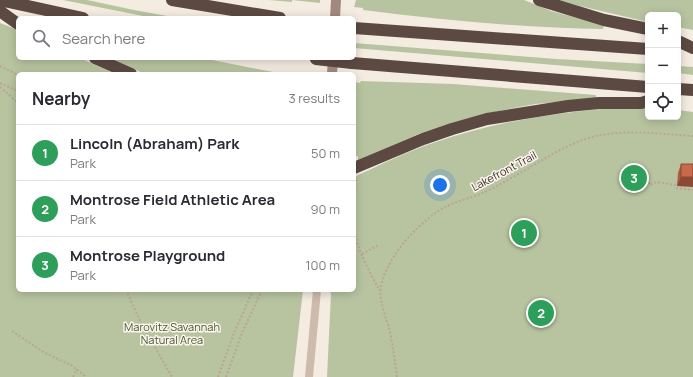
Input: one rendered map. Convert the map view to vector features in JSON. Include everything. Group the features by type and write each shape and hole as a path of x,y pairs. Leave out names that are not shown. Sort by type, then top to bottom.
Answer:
{"highway":[{"path":"0,0 74,16"},
{"path":"172,0 268,16"},
{"path":"539,0 604,20 645,28"},
{"path":"0,11 16,23"},
{"path":"356,28 645,49"},
{"path":"681,42 693,48"},
{"path":"681,52 693,53"},
{"path":"100,60 126,72"},
{"path":"329,60 645,87"},
{"path":"681,89 692,90"},
{"path":"681,93 692,90"},
{"path":"356,172 423,139 452,129 487,120 568,106 598,103 645,102"}],"main road":[{"path":"335,16 336,0"},
{"path":"332,72 333,60"}],"lane":[{"path":"309,377 317,292"}],"path":[{"path":"0,66 16,74"},
{"path":"0,83 16,89"},
{"path":"0,87 16,102"},
{"name":"Lakefront Trail","path":"380,291 387,271 403,245 422,224 446,206 488,190 560,150 596,136 634,133 693,136"},
{"path":"648,182 650,185 657,182 676,185"},
{"path":"676,188 693,190"},
{"path":"356,237 362,254 380,291 390,333 397,377"},
{"path":"362,254 379,245"},
{"path":"127,292 142,325 172,377"},
{"path":"218,377 234,333 252,292"},
{"path":"226,377 242,334 261,292"},
{"path":"12,331 45,353 71,365 86,377"},
{"path":"73,377 77,369"}],"green space":[{"path":"63,0 87,0 167,16 143,16"},
{"path":"269,0 292,0 292,2"},
{"path":"292,0 320,0 320,3"},
{"path":"356,0 524,0 551,11 604,25 603,29 513,25 453,20 363,10 363,8 354,7"},
{"path":"559,0 693,0 693,30 681,28 681,12 645,12 645,21"},
{"name":"Marovitz Savannah Natural Area","path":"0,23 16,29 16,60 84,60 111,72 16,72 16,292 303,292 293,377 0,377"},
{"path":"356,43 557,59 645,64 645,73 356,48"},
{"path":"114,60 212,60 273,72 141,72"},
{"path":"681,66 693,67 693,75 681,73"},
{"path":"361,81 453,84 596,95 596,99 535,104 489,113 421,133 358,160 358,156 356,156 356,82 360,83"},
{"path":"612,108 645,108 645,120 681,120 681,110 693,112 693,377 327,377 330,292 356,292 356,176 393,159 455,136 499,124 544,116"}],"building":[{"path":"681,164 693,164 693,177 681,177"}],"place":[{"name":"Montrose Playground","path":"634,178"},
{"name":"Lincoln (Abraham) Park","path":"524,233"},
{"name":"Montrose Field Athletic Area","path":"541,313"}]}
